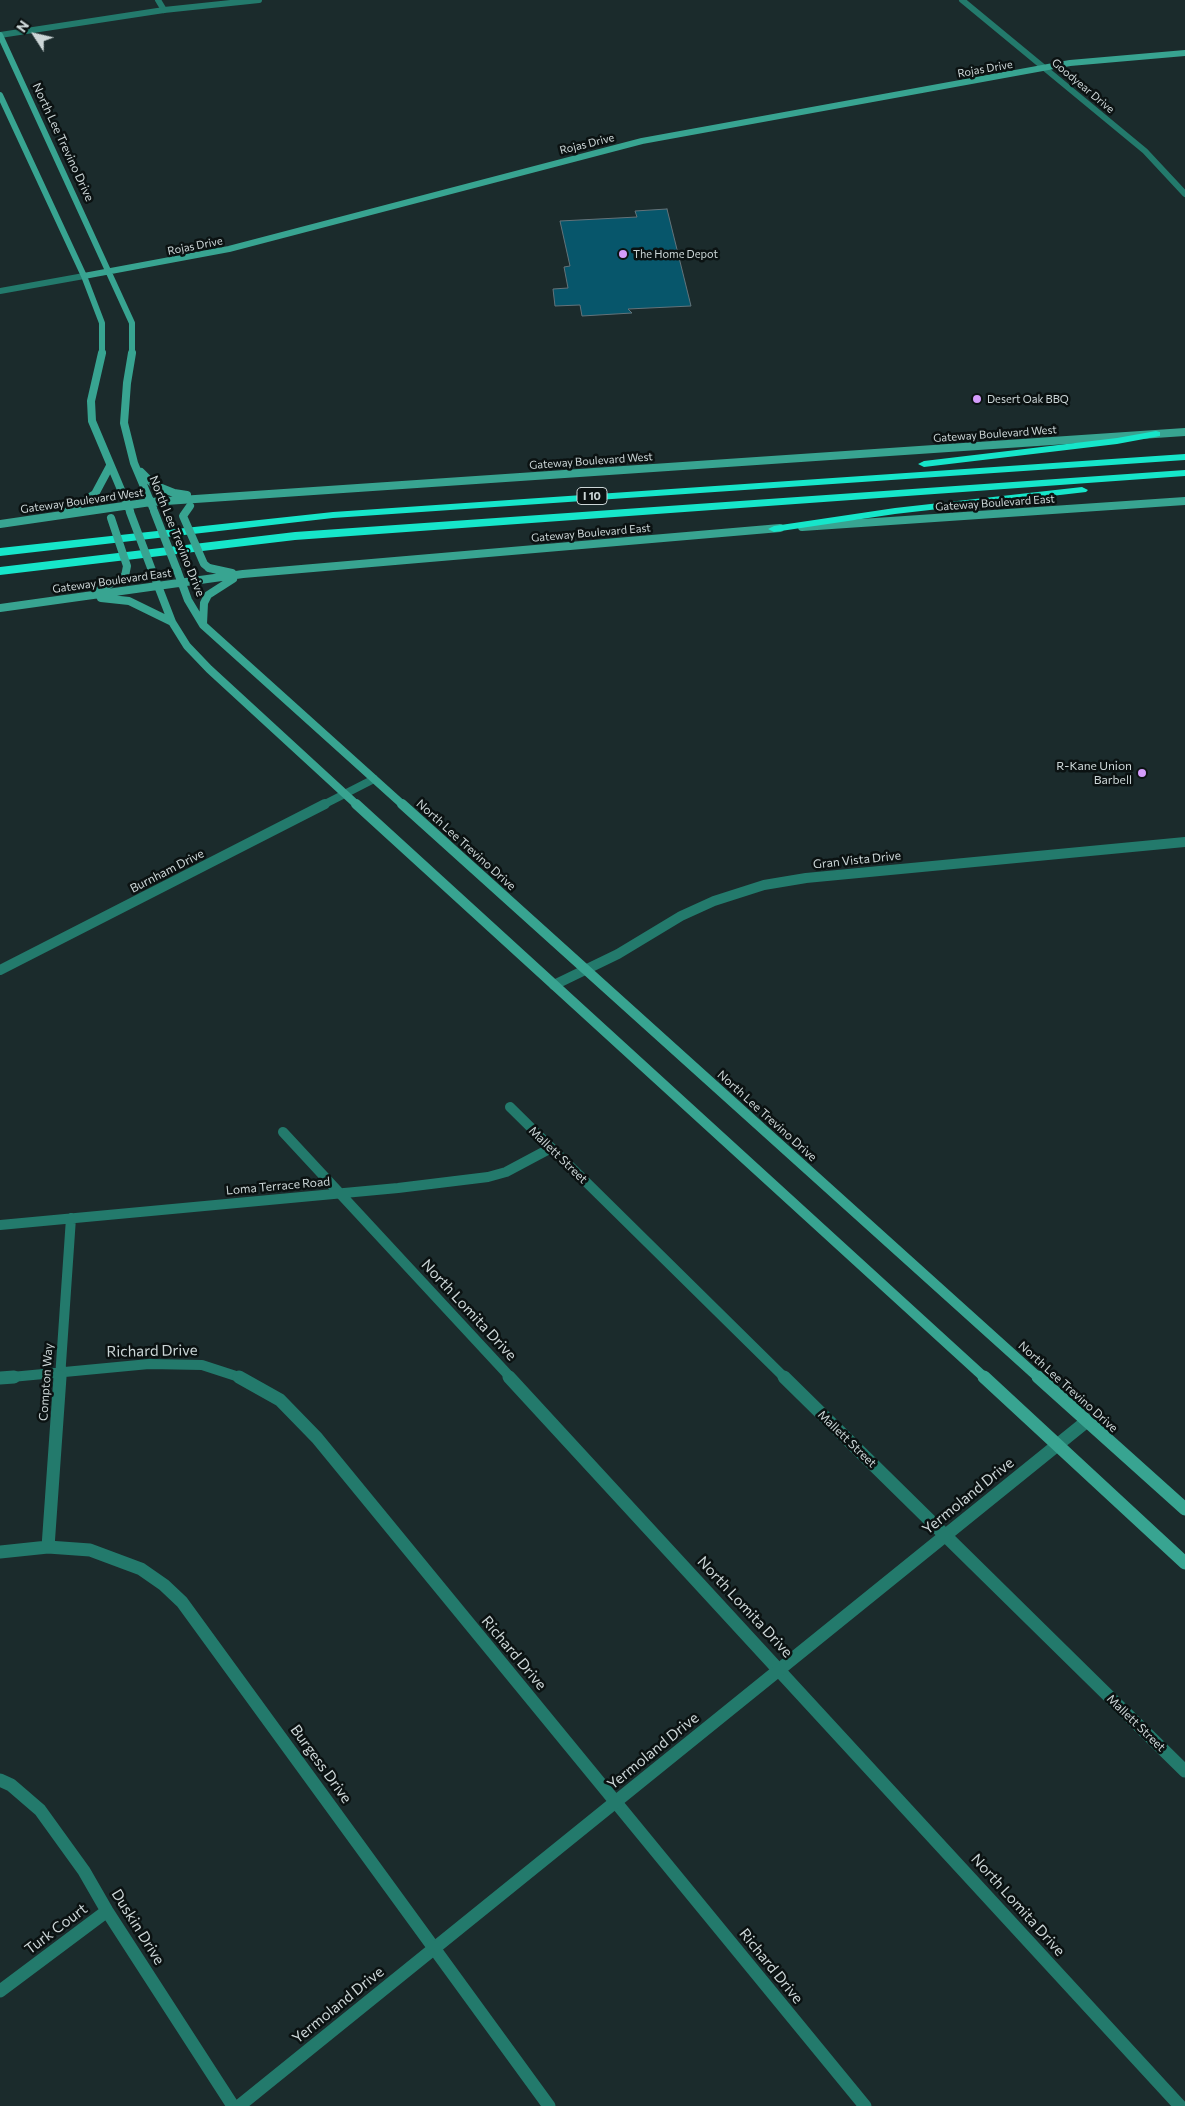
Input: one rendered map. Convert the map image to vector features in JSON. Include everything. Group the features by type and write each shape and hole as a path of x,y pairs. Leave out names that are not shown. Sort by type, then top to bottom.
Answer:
{"highway":[{"path":"639,492 737,480 954,461 1117,441 1156,434"},
{"name":"I 10","path":"0,552 284,519 639,492 1185,457"},
{"name":"I 10","path":"0,571 295,536 1185,473"},
{"path":"774,529 895,511 1067,492 1159,475"}],"main road":[{"name":"North Lee Trevino Drive","path":"0,35 132,323 134,350 123,410 126,437 134,463 188,600 203,625 1185,1509"},
{"name":"Rojas Drive","path":"84,276 229,249 628,144 1045,68 1121,56 1185,53"},
{"path":"0,95 96,304 103,335 103,350 91,401 92,422 129,508 172,622 187,646 209,669 345,794 902,1304 1058,1444 1110,1496 1185,1563"},
{"name":"Gateway Boulevard West","path":"0,524 85,511 129,508 150,502 1185,432"},
{"path":"134,463 154,485 174,493 205,498"},
{"path":"59,515 95,494 110,466"},
{"path":"205,498 190,506 183,516 204,564 209,568 243,574"},
{"name":"Gateway Boulevard East","path":"0,608 243,574 774,529 1185,501"},
{"path":"85,511 103,513 111,518 127,566 126,576 85,596"},
{"path":"203,625 204,602 208,595 224,583 243,574"},
{"path":"85,596 128,601 172,622"}],"street":[{"path":"158,0 164,10"},
{"path":"0,35 164,10 259,0"},
{"name":"Goodyear Drive","path":"962,0 1145,151 1185,194"},
{"name":"Rojas Drive","path":"0,291 84,276"},
{"name":"Burnham Drive","path":"0,970 374,779"},
{"name":"Gran Vista Drive","path":"554,985 586,970 681,916 714,901 764,885 806,878 1185,842"},
{"name":"Mallett Street","path":"510,1107 1185,1771"},
{"name":"North Lomita Drive","path":"283,1132 780,1669 1180,2106"},
{"name":"Loma Terrace Road","path":"0,1225 488,1177 506,1172 552,1148"},
{"name":"Compton Way","path":"48,1547 71,1218"},
{"name":"Richard Drive","path":"0,1378 149,1364 202,1365 232,1373 263,1388 280,1400 317,1438 865,2106"},
{"name":"Yermoland Drive","path":"239,2106 1087,1421"},
{"name":"Burgess Drive","path":"0,1552 48,1547 90,1550 116,1558 141,1569 164,1584 182,1602 549,2106"},
{"name":"Duskin Drive","path":"0,1780 11,1785 40,1810 84,1871 107,1911 233,2106"},
{"name":"Turk Court","path":"0,1991 107,1911"}],"building":[{"name":"The Home Depot","path":"667,209 691,306 628,309 632,313 582,316 580,305 555,306 553,289 568,288 564,267 570,266 560,221 637,217 635,211"}],"place":[{"name":"The Home Depot","path":"623,254"},
{"name":"Desert Oak BBQ","path":"977,399"},
{"name":"R-Kane Union Barbell","path":"1142,773"}]}
